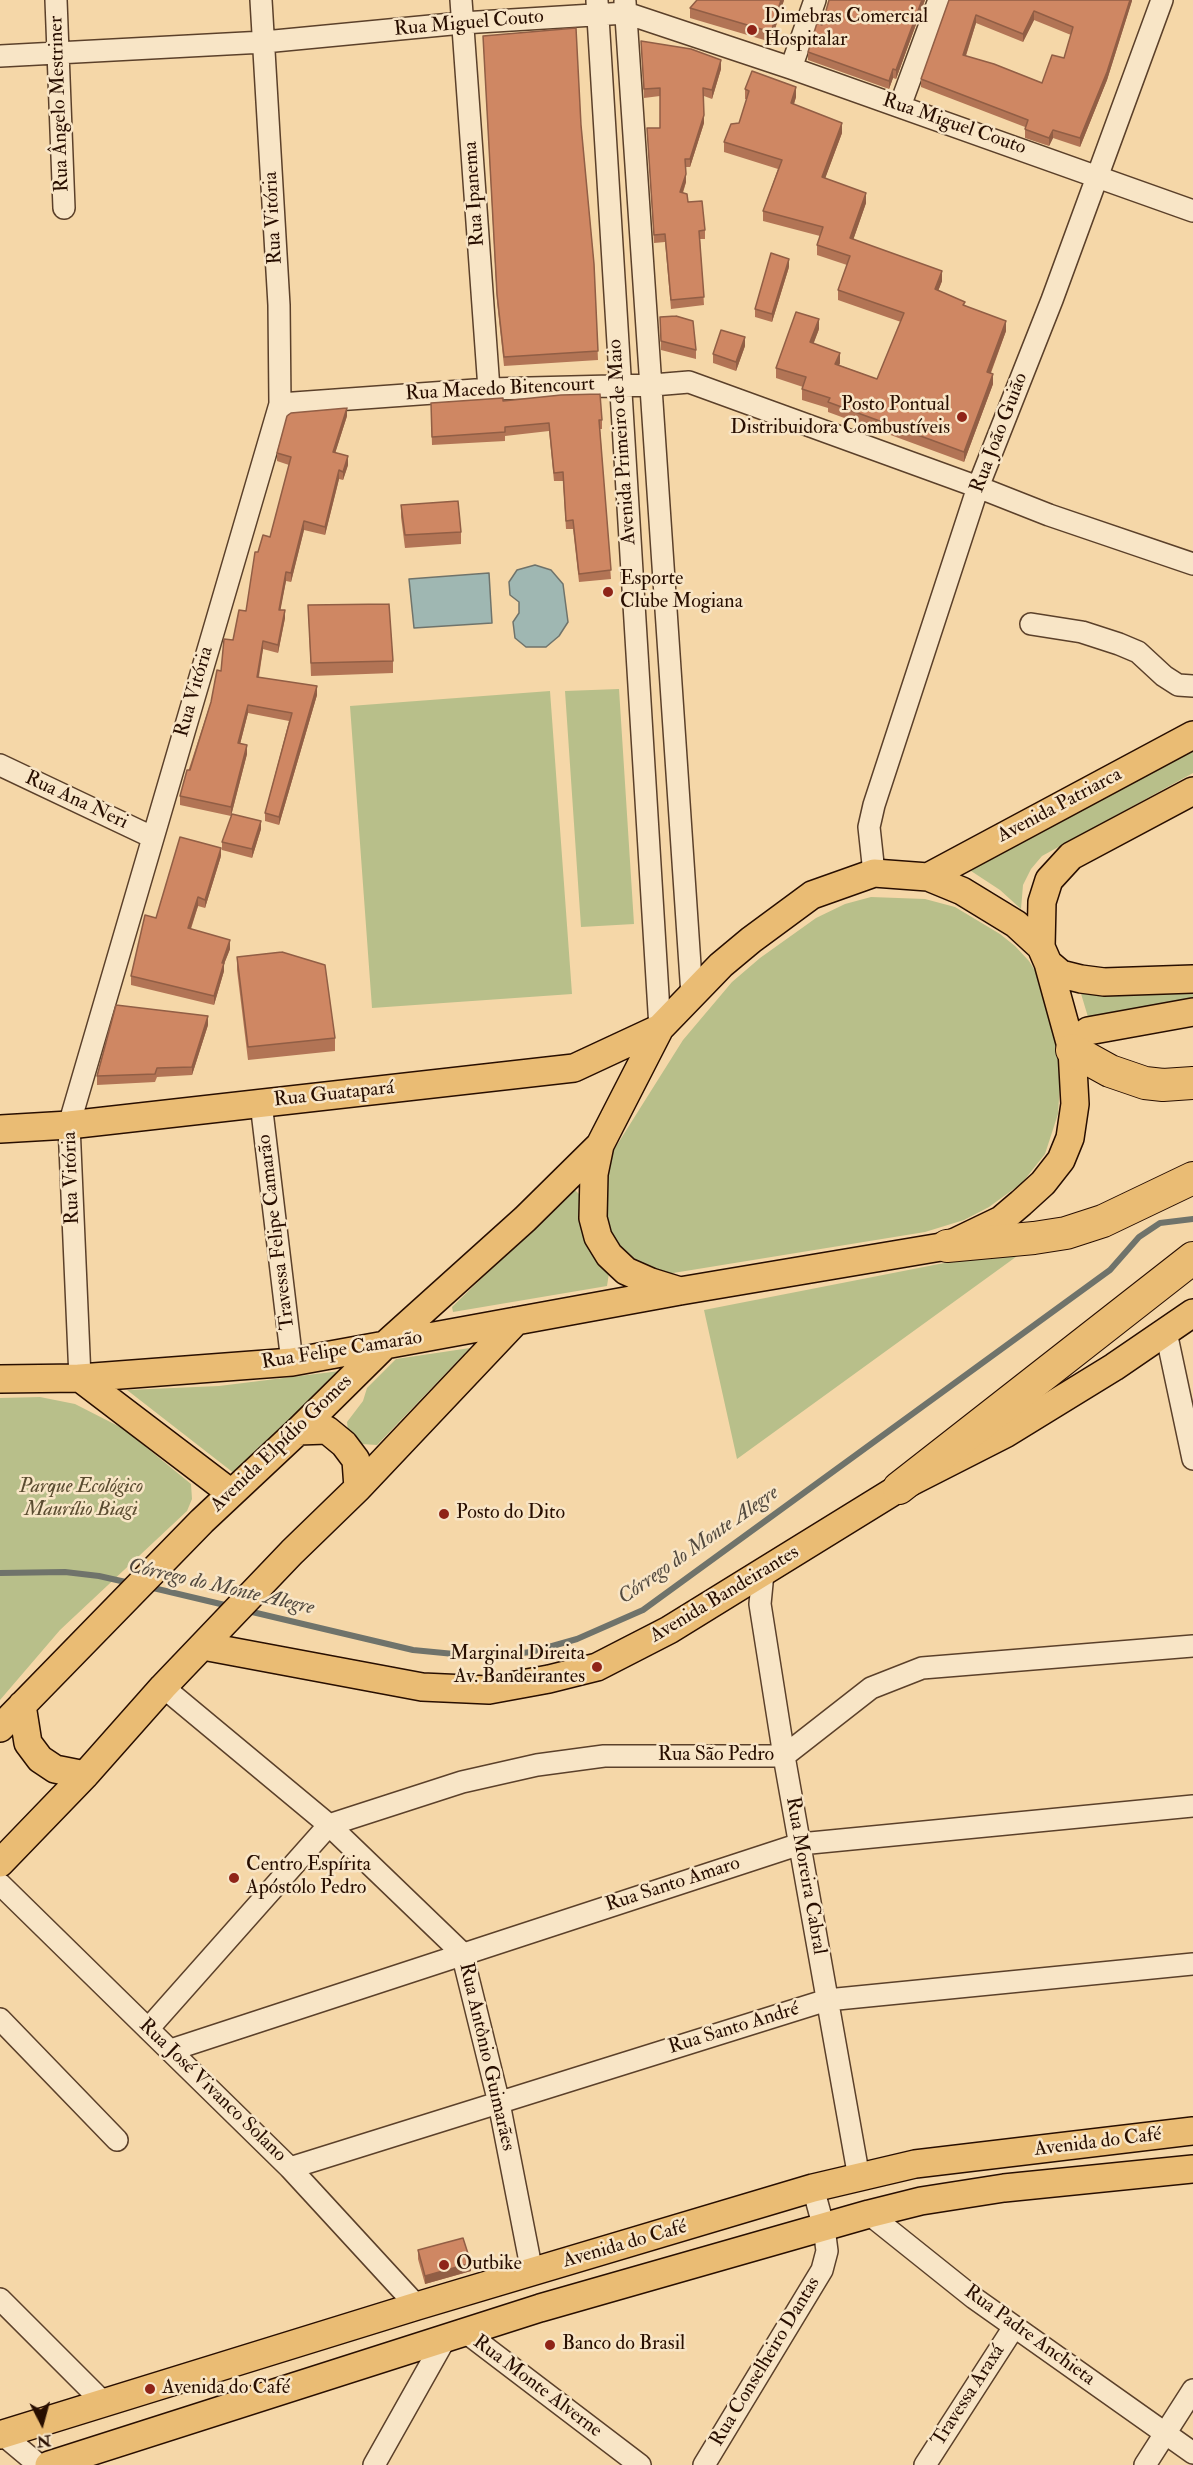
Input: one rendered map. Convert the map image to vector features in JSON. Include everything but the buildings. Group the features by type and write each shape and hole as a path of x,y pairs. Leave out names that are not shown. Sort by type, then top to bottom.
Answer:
{"highway":[{"path":"1072,1050 1110,1071 1144,1083 1163,1085 1193,1083"},
{"path":"947,1246 1066,1233 1103,1221 1193,1178"},
{"path":"899,1488 1193,1258"}],"main road":[{"name":"Avenida Patriarca","path":"928,877 1193,735"},
{"path":"1193,791 1071,856 1049,880 1042,902 1044,955 1072,1050 1075,1104 1070,1138 1061,1160 1043,1183 1001,1220 947,1246 680,1291 626,1271 609,1255 598,1237 593,1218 592,1199 600,1145 660,1028 751,940 812,895 874,873 928,877 962,891 1016,924 1044,955 1060,974 1092,980 1193,979"},
{"path":"1072,1050 1078,1038 1088,1031 1193,1012"},
{"name":"Rua Guatapará","path":"0,1129 69,1125 574,1068 660,1028"},
{"name":"Avenida Elpídio Gomes","path":"0,1728 231,1493 385,1345 525,1219 600,1145"},
{"name":"Rua Felipe Camarão","path":"0,1379 81,1378 292,1362 680,1291"},
{"name":"Avenida Bandeirantes","path":"203,1646 422,1688 489,1690 597,1667 669,1630 899,1488 1005,1434 1193,1313"},
{"path":"0,1863 86,1775 163,1687 292,1552 358,1488 516,1321"},
{"path":"81,1378 231,1493"},
{"path":"298,1431 327,1430 344,1444 356,1460 358,1488"},
{"path":"22,1705 28,1743 40,1759 55,1769 86,1775"},
{"name":"Avenida do Café","path":"1,2435 417,2306 813,2188 915,2164 1193,2132"},
{"name":"Avenida do Café","path":"49,2465 551,2304 869,2214 921,2201 1004,2187 1193,2169"}],"street":[{"name":"Rua Ângelo Mestriner","path":"56,0 64,208"},
{"name":"Rua Vitória","path":"81,1378 69,1125 280,404 279,305 261,0"},
{"name":"Rua Ipanema","path":"461,0 489,389"},
{"path":"791,68 815,0"},
{"path":"900,106 939,0"},
{"name":"Rua João Guião","path":"874,873 869,827 874,806 978,487 1052,300 1162,0"},
{"name":"Rua Miguel Couto","path":"0,56 264,42 626,6 791,68 1193,211"},
{"name":"Avenida Primeiro de Maio","path":"626,6 692,995"},
{"name":"Avenida Primeiro de Maio","path":"598,7 660,1028"},
{"name":"Rua Macedo Bitencourt","path":"280,404 489,389 689,382 1049,515 1193,564"},
{"path":"1031,624 1082,632 1119,644 1138,652 1164,676 1178,685 1193,686"},
{"name":"Rua Ana Neri","path":"1,768 152,837"},
{"name":"Travessa Felipe Camarão","path":"261,1103 292,1362"},
{"path":"1166,1332 1193,1459"},
{"name":"Rua Moreira Cabral","path":"763,1573 760,1604 784,1756 859,2178"},
{"name":"Rua São Pedro","path":"329,1825 462,1782 537,1765 604,1756 784,1756 872,1688 922,1668 1193,1646"},
{"name":"Rua Antônio Guimarães","path":"163,1687 329,1825 462,1953 498,2103 532,2272"},
{"name":"Rua Santo Amaro","path":"171,2050 800,1844 1193,1806"},
{"path":"148,2029 329,1825"},
{"name":"Rua José Vivanco Solano","path":"0,1884 290,2168 417,2306"},
{"name":"Rua Santo André","path":"290,2168 827,2000 1193,1964"},
{"path":"0,2019 117,2140"},
{"name":"Rua Conselheiro Dantas","path":"704,2465 822,2270 827,2251 824,2228 813,2188"},
{"name":"Rua Padre Anchieta","path":"869,2214 1014,2327 1193,2453"},
{"path":"0,2299 104,2403"},
{"name":"Travessa Araxá","path":"925,2465 1014,2327"},
{"path":"374,2465 455,2334"},
{"name":"Rua Monte Alverne","path":"455,2334 640,2465"},
{"path":"1145,2465 1193,2390"},
{"path":"1,2435 39,2465"}],"green space":[{"path":"619,689 634,924 581,927 565,691"},
{"path":"550,691 572,994 372,1008 350,706"},
{"path":"1193,749 1193,773 1042,856 1031,869 1023,885 1021,909 1000,890 968,869"},
{"path":"871,897 925,899 955,907 1000,934 1029,961 1039,977 1052,1022 1061,1068 1058,1114 1045,1154 1022,1183 989,1207 964,1220 925,1232 667,1274 656,1274 620,1252 605,1216 604,1195 610,1156 683,1040 732,982 760,958 816,918 845,904"},
{"path":"1079,987 1193,990 1193,1001 1091,1020"},
{"path":"574,1189 579,1194 581,1218 609,1273 607,1286 453,1312 452,1307"},
{"path":"1031,1246 737,1459 704,1310"},
{"path":"470,1348 377,1445 361,1444 348,1431 347,1422 363,1401 367,1388 396,1359"},
{"path":"340,1371 235,1474 127,1390 219,1386"},
{"name":"Parque Ecológico Maurílio Biagi","path":"40,1397 75,1404 124,1429 191,1484 192,1499 187,1511 60,1630 0,1700 0,1398"}],"water":[{"path":"535,565 551,570 563,584 568,622 559,636 546,647 526,647 515,638 513,622 519,613 519,602 510,595 509,582 517,570"},
{"path":"489,573 492,623 414,628 409,579"}],"waterway":[{"name":"Córrego do Monte Alegre","path":"248,1611 413,1650 485,1657 531,1652 577,1639 643,1610 1110,1270 1139,1237 1160,1223 1193,1219"},
{"name":"Córrego do Monte Alegre","path":"0,1573 65,1572 130,1583"},
{"name":"Córrego do Monte Alegre","path":"149,1587 229,1606"}],"place":[{"name":"Dimebras Comercial Hospitalar","path":"752,30"},
{"name":"Posto Pontual Distribuidora Combustíveis","path":"962,417"},
{"name":"Esporte Clube Mogiana","path":"608,592"},
{"name":"Posto do Dito","path":"444,1514"},
{"name":"Marginal Direita Av. Bandeirantes","path":"597,1667"},
{"name":"Centro Espírita Apóstolo Pedro","path":"234,1878"},
{"name":"Outbike","path":"444,2265"},
{"name":"Banco do Brasil","path":"550,2345"},
{"name":"Avenida do Café","path":"150,2389"}]}
